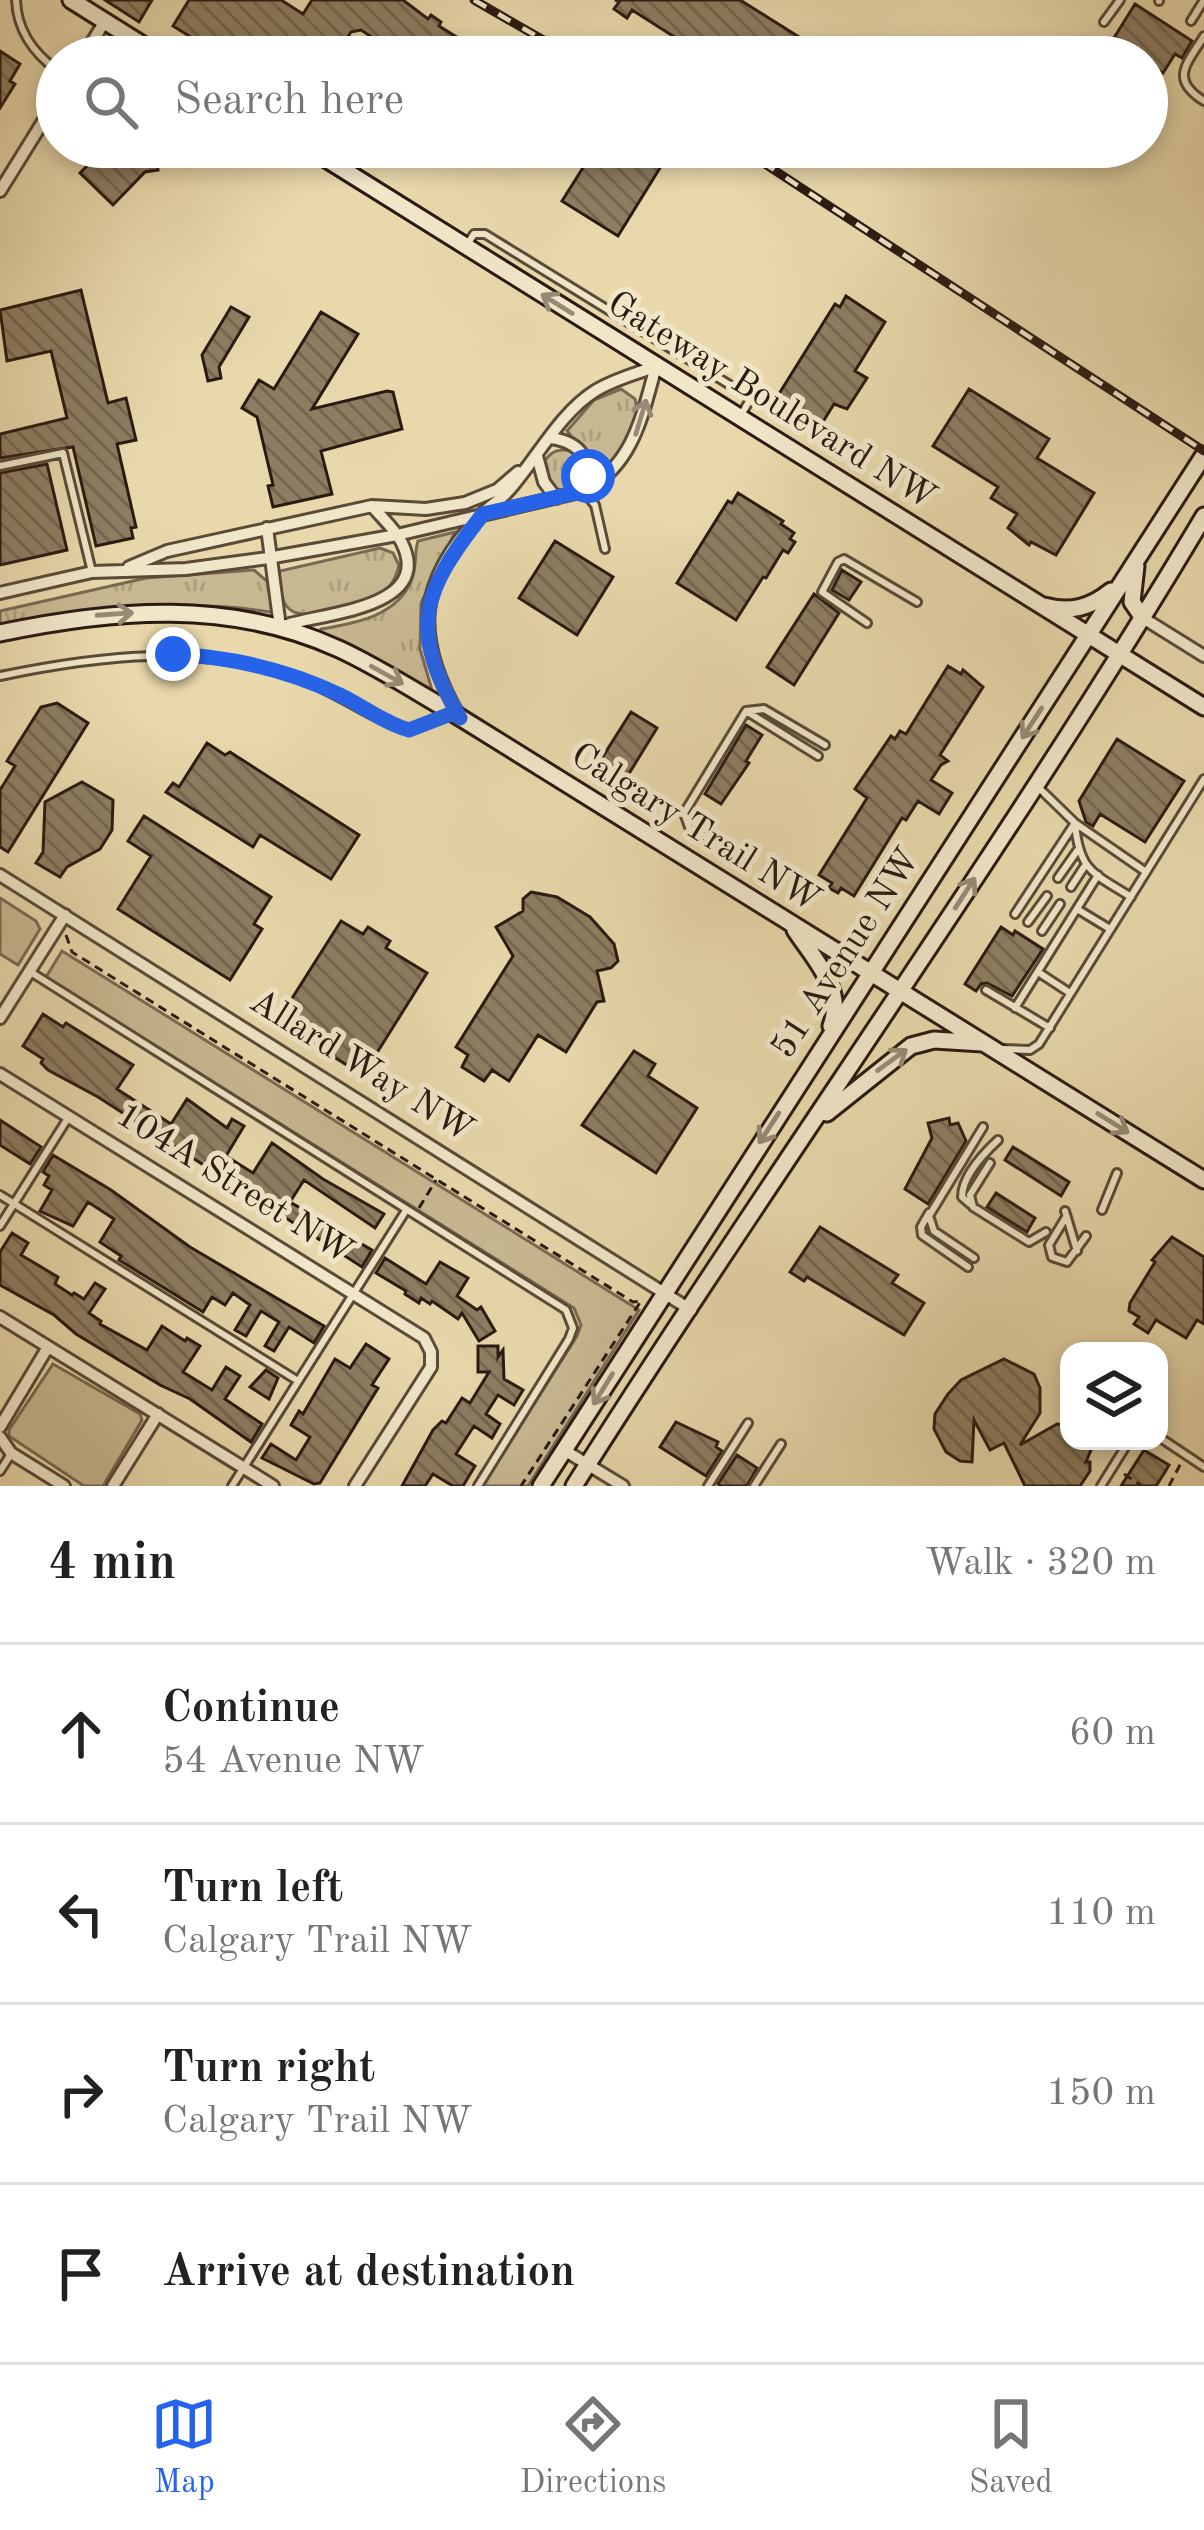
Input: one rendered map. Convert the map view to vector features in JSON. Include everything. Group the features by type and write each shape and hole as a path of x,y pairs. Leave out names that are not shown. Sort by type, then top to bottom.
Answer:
{"main road":[{"path":"71,0 129,36"},
{"name":"Gateway Boulevard NW","path":"340,168 1204,707"},
{"name":"51 Avenue NW","path":"542,1486 1204,455"},
{"name":"51 Avenue NW","path":"574,1486 902,992 1120,656 1204,515"},
{"path":"1036,603 1059,610 1089,605 1111,592 1138,557"},
{"path":"1138,557 1132,602 1143,618"},
{"name":"Calgary Trail NW","path":"0,633 78,618 148,612 225,616 280,627 362,661 1204,1180"},
{"path":"790,923 834,993 834,1018 820,1050"},
{"path":"816,1122 911,1046 934,1040 990,1046"}],"street":[{"path":"96,36 105,21"},
{"path":"0,191 36,133"},
{"path":"457,716 433,665 427,621 441,573 483,514 590,394 653,364"},
{"path":"0,593 92,572 186,569 268,558 397,535 584,491 607,478 627,453 653,364"},
{"path":"551,438 574,444 586,460 584,491"},
{"path":"533,460 556,498"},
{"path":"120,571 167,550 372,506 427,509 465,503 497,490 533,460"},
{"path":"372,506 397,535"},
{"path":"268,528 268,558 280,627"},
{"name":"Calgary Trail NW","path":"280,627 361,610 389,595 406,565 397,535"},
{"path":"1143,618 1204,656"},
{"name":"Allard Way NW","path":"0,875 691,1310"},
{"path":"0,1018 64,915"},
{"name":"104A Street NW","path":"0,1073 416,1332 431,1352 428,1373 355,1486"},
{"path":"0,1317 273,1486"},
{"path":"0,1427 48,1347"},
{"path":"113,1486 158,1414"},
{"path":"1,1440 11,1453 64,1486"},
{"path":"564,1450 623,1486"}],"lane":[{"path":"16,0 17,22 36,51"},
{"path":"1105,22 1120,0"},
{"path":"1191,21 1204,0"},
{"path":"1204,36 1185,66 1183,79 1189,91 1204,101"},
{"path":"466,247 474,234 485,234 751,398 739,418"},
{"path":"653,364 662,343"},
{"path":"0,466 63,453 92,572"},
{"path":"584,491 595,505 605,549"},
{"path":"867,623 822,592 844,559 917,602"},
{"path":"0,676 120,655 202,656 298,678 409,730 457,716"},
{"path":"746,711 764,709 825,745"},
{"path":"746,711 818,756"},
{"path":"725,849 688,827 684,813 746,711"},
{"path":"990,1046 1034,1048 1204,779"},
{"path":"1035,785 1075,824 1146,872"},
{"path":"1075,824 1084,867 1131,897"},
{"path":"1015,914 1075,824"},
{"path":"1058,878 1077,850"},
{"path":"1072,886 1084,867"},
{"path":"1015,1008 1098,875"},
{"path":"1028,922 1046,896"},
{"path":"1042,932 1060,904"},
{"path":"1077,909 1111,929"},
{"path":"29,971 572,1317 569,1339 478,1486"},
{"path":"1038,972 1071,994"},
{"path":"986,990 1050,1028"},
{"path":"0,1226 69,1117"},
{"path":"968,1267 922,1235 921,1227 983,1127"},
{"path":"998,1140 984,1152 962,1188 962,1197 1029,1242 1046,1232"},
{"path":"973,1207 971,1192 990,1163"},
{"path":"1102,1210 1118,1173"},
{"path":"0,1195 298,1381"},
{"path":"931,1209 934,1231 974,1258"},
{"path":"232,1486 409,1214"},
{"path":"1076,1252 1065,1214 1048,1253 1062,1263 1071,1259 1076,1252 1086,1236"},
{"path":"708,1486 748,1423"},
{"path":"1168,1443 1204,1466"},
{"path":"754,1486 781,1444"},
{"path":"1101,1486 1123,1450"},
{"path":"0,1471 11,1453"}],"path":[{"path":"64,915 67,946 72,952 633,1302 641,1301 521,1486"},
{"path":"409,1214 437,1179"},
{"path":"1169,1486 1186,1455"},
{"path":"1113,1467 1142,1486"}],"green space":[{"path":"621,389 635,399 637,420 623,448 601,472 567,431 594,400"},
{"path":"563,450 577,456 583,470 577,484 563,490 549,484 543,470 549,456"},
{"path":"455,532 421,603 420,649 432,690 320,633 397,602 412,579 418,541"},
{"path":"380,548 393,553 399,565 392,583 378,597 322,613 299,613 285,605 277,576 280,571"},
{"path":"254,570 269,583 273,610 269,612 168,606 0,628 0,611 146,578"},
{"path":"0,898 36,921 40,929 18,965 0,954"},
{"path":"62,951 639,1310 528,1486 482,1486 577,1336 581,1325 574,1308 46,977"},
{"path":"53,1364 140,1414 142,1420 103,1486 84,1486 9,1436"}],"building":[{"path":"105,0 152,0 139,22"},
{"path":"189,0 281,0 303,14 312,0 403,0 455,36 370,36 361,30 348,36 189,36 173,26"},
{"path":"615,0 740,0 797,36 673,36 632,10 627,18 614,9 619,2"},
{"path":"1135,4 1192,41 1182,58 1175,54 1168,65 1168,36 1115,36"},
{"path":"0,51 20,64 10,81 15,84 0,108"},
{"path":"85,168 158,170 145,172 113,205 80,173"},
{"path":"583,168 660,168 618,236 562,201"},
{"path":"81,290 108,403 126,398 136,440 117,444 136,527 131,528 133,538 96,546 73,447 0,458 0,434 67,418 51,351 7,361 0,310"},
{"path":"846,296 885,322 855,371 867,378 847,409 834,404 821,425 777,397 835,304 840,307"},
{"path":"231,307 249,317 219,367 221,378 208,381 202,355"},
{"path":"321,312 358,334 312,409 393,392 402,429 321,451 332,494 273,507 268,486 273,485 257,417 242,408 259,380 274,389"},
{"path":"969,389 1049,439 1037,458 1094,493 1056,555 1029,545 1008,528 1017,514 991,498 998,487 933,446"},
{"path":"47,464 67,550 0,565 0,473"},
{"path":"738,493 783,521 795,542 788,553 783,550 736,620 677,583 728,501 732,503"},
{"path":"555,541 613,577 577,635 519,598"},
{"path":"842,570 861,582 849,600 832,590"},
{"path":"814,594 839,613 794,685 767,667"},
{"path":"948,666 961,674 963,670 983,687 940,755 948,761 931,780 952,793 939,814 918,801 906,820 902,818 854,896 841,888 838,893 819,875 867,798 855,789 891,736 895,739 900,731 906,734"},
{"path":"57,703 88,723 8,852 0,847 0,790 15,766 7,761 41,707"},
{"path":"631,712 657,728 622,785 595,769"},
{"path":"746,725 762,735 721,804 705,794"},
{"path":"1117,739 1184,781 1145,842 1100,814 1093,826 1086,822 1079,801"},
{"path":"207,743 225,755 230,752 359,835 331,879 260,835 253,847 166,792 173,783 179,787"},
{"path":"82,782 113,800 112,830 100,849 67,867 60,877 36,863 43,852 45,802"},
{"path":"144,816 271,897 254,924 262,929 230,980 118,909 151,856 128,841"},
{"path":"531,892 557,897 590,917 614,944 618,961 597,971 604,1001 597,1002 566,1052 538,1035 509,1081 492,1070 484,1081 462,1067 468,1055 456,1047 513,956 496,927 523,911 523,899"},
{"path":"341,921 363,934 368,927 390,941 386,948 427,973 363,1075 277,1022"},
{"path":"1001,927 1043,949 1012,996 987,983 976,991 965,984"},
{"path":"43,1014 133,1065 117,1089 171,1124 187,1099 227,1128 232,1119 244,1126 226,1156 253,1173 272,1143 384,1214 375,1228 304,1180 290,1202 372,1250 362,1267 98,1097 48,1070 43,1059 23,1046"},
{"path":"634,1051 655,1064 648,1076 697,1108 656,1173 582,1125"},
{"path":"949,1118 950,1125 958,1123 966,1141 928,1204 905,1189 932,1138 928,1123"},
{"path":"0,1120 41,1147 30,1164 0,1145"},
{"path":"1013,1147 1069,1182 1061,1196 1005,1160"},
{"path":"53,1155 190,1247 324,1326 314,1343 289,1327 274,1351 265,1346 279,1322 261,1311 246,1336 235,1330 250,1305 233,1293 225,1305 212,1297 203,1312 119,1260 121,1256 100,1242 114,1219 88,1202 73,1226 40,1211 52,1190 44,1185 49,1176 43,1172"},
{"path":"996,1193 1035,1218 1027,1232 987,1207"},
{"path":"820,1227 898,1275 892,1283 924,1303 904,1335 807,1277 804,1281 790,1272"},
{"path":"12,1233 28,1243 21,1255 58,1277 55,1284 72,1295 84,1299 95,1283 105,1289 89,1313 100,1324 147,1350 162,1326 187,1338 200,1346 183,1372 212,1390 226,1367 240,1376 225,1399 262,1424 251,1442 190,1399 0,1285 0,1252"},
{"path":"1172,1237 1204,1257 1204,1324 1197,1320 1186,1338 1156,1320 1148,1333 1134,1324 1139,1317 1129,1311 1152,1260"},
{"path":"385,1258 426,1284 440,1262 468,1278 457,1296 477,1310 481,1307 495,1331 479,1341 462,1313 458,1319 432,1301 421,1298 419,1303 405,1294 376,1273"},
{"path":"366,1344 389,1359 372,1385 378,1388 320,1483 262,1458 271,1444 296,1460 310,1437 291,1425 299,1411 303,1414 335,1359 350,1368"},
{"path":"478,1346 498,1346 498,1357 503,1350 504,1379 523,1390 514,1405 498,1395 486,1414 500,1424 492,1438 474,1426 456,1454 475,1466 463,1486 453,1486 433,1474 425,1486 402,1486 433,1430 442,1421 446,1423 462,1398 470,1403 489,1372 478,1372"},
{"path":"1004,1359 1034,1374 1040,1388 1040,1413 1020,1445 1060,1424 1060,1450 1091,1450 1086,1462 1090,1462 1090,1471 1080,1486 1025,1486 1004,1443 990,1450 974,1420 972,1462 946,1452 934,1429 935,1414 961,1380"},
{"path":"266,1370 278,1378 269,1399 250,1387"},
{"path":"676,1422 718,1442 716,1447 722,1451 706,1476 660,1447"},
{"path":"1144,1450 1169,1465 1156,1486 1121,1486"},
{"path":"737,1455 757,1468 747,1486 718,1484"}],"railway":[{"path":"474,0 537,36"},
{"path":"771,168 1204,451"}],"route":[{"path":"173,654 275,670 346,698 400,728 428,725 453,713 460,718 433,665 426,636 441,573 483,514 584,491 588,476"}]}
